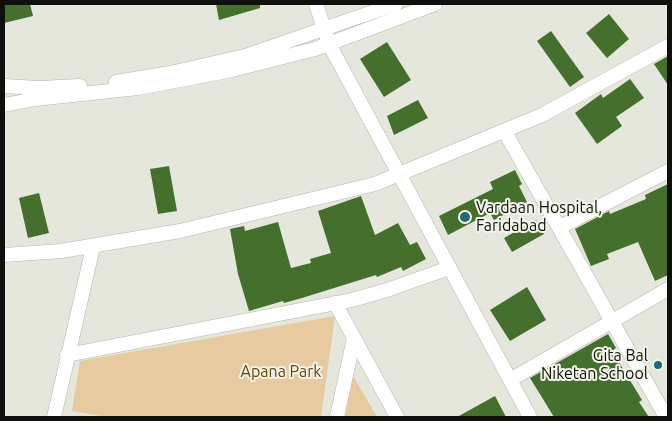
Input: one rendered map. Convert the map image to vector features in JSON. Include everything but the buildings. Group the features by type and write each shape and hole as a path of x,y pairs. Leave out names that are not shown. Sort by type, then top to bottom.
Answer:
{"street":[{"path":"316,4 330,44 398,175 530,417"},
{"path":"4,86 39,88 81,86 170,73 245,56 396,4"},
{"path":"4,106 35,99 164,84 232,70 330,44 435,4"},
{"path":"4,256 94,246 180,231 286,207 375,184 505,132 598,86 668,46"},
{"path":"505,132 666,417"},
{"path":"560,227 668,171"},
{"path":"54,417 94,246"},
{"path":"68,354 335,303 387,290 449,268"},
{"path":"510,380 668,290"},
{"path":"335,303 397,417"},
{"path":"337,417 354,338"}],"green space":[{"name":"Apana Park","path":"335,316 321,417 107,417 72,411 80,361"},
{"path":"351,372 377,417 343,417"}],"place":[{"name":"Vardaan Hospital, Faridabad","path":"465,217"},
{"name":"Gita Bal Niketan School","path":"658,365"}]}
